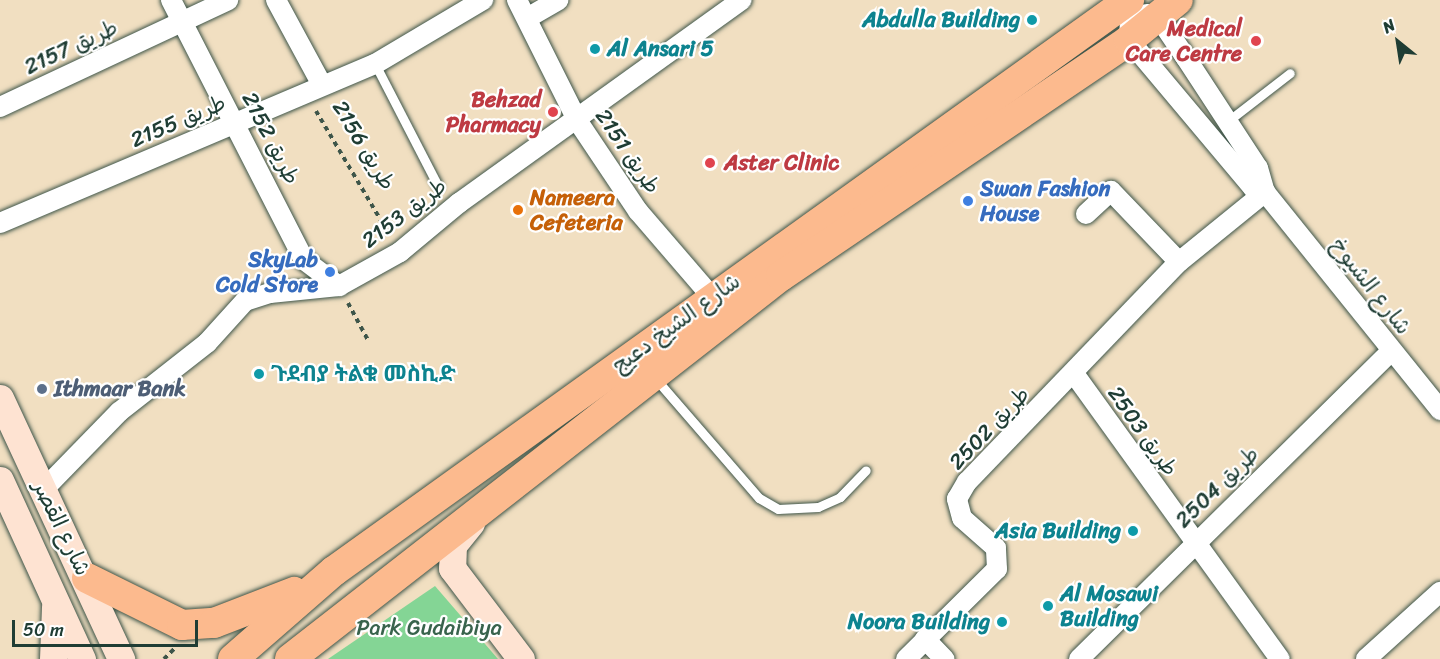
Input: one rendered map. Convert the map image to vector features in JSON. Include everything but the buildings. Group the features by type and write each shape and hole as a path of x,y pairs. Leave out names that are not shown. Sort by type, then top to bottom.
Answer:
{"main road":[{"name":"شارع الشيخ دعيج","path":"233,659 334,571 428,508 711,296 1125,5"},
{"name":"شارع الشيخ دعيج","path":"290,659 476,518 781,276 1129,40 1168,8"},
{"name":"شارع القصر","path":"0,398 87,578 121,659"},
{"name":"شارع القصر","path":"0,480 82,659"},
{"path":"476,518 453,545 452,567 521,659"},
{"path":"87,578 182,625 257,610 334,571"},
{"path":"53,659 55,598"}],"street":[{"name":"طريق 2152","path":"171,0 238,122 304,260 339,286"},
{"name":"طريق 2157","path":"0,108 228,0"},
{"name":"طريق 2156","path":"276,0 314,89"},
{"name":"طريق 2155","path":"0,223 375,64 483,0"},
{"name":"طريق 2151","path":"517,0 529,17 576,120 638,211 711,296"},
{"path":"529,17 559,0"},
{"name":"طريق 2153","path":"43,490 127,405 202,347 245,300 270,292 339,286 400,252 459,202 742,0"},
{"path":"1129,40 1125,5 1168,8"},
{"name":"شارع الشيوخ","path":"1168,8 1228,121 1265,180 1265,192"},
{"name":"شارع الشيوخ","path":"1129,40 1253,188 1265,192 1391,351 1438,404"},
{"path":"1086,214 1111,191 1179,262"},
{"name":"طريق 2502","path":"906,659 997,569 996,548 962,518 957,500 967,482 1075,375 1179,262 1265,192"},
{"name":"طريق 2504","path":"1079,659 1391,351"},
{"name":"طريق 2503","path":"1075,375 1193,544 1280,659"},
{"path":"1366,659 1440,592"},
{"path":"925,639 944,659"}],"lane":[{"path":"375,64 438,186"},
{"path":"1228,121 1290,73"},
{"path":"654,376 759,498 778,509 829,502 866,470"}],"path":[{"name":"طريق 2156","path":"314,89 400,252"},
{"path":"339,286 369,342"}],"green space":[{"name":"Park Gudaibiya","path":"435,586 498,659 328,659"}],"place":[{"name":"Abdulla Building","path":"1032,20"},
{"name":"Medical Care Centre","path":"1256,41"},
{"name":"Al Ansari 5","path":"595,49"},
{"name":"Behzad Pharmacy","path":"553,112"},
{"name":"Aster Clinic","path":"710,163"},
{"name":"Swan Fashion House","path":"968,201"},
{"name":"Nameera Cefeteria","path":"518,210"},
{"name":"SkyLab Cold Store","path":"330,272"},
{"name":"ጉደብያ ትልቁ መስኪድ","path":"259,374"},
{"name":"Ithmaar Bank","path":"42,389"},
{"name":"Asia Building","path":"1133,531"},
{"name":"Al Mosawi Building","path":"1048,606"},
{"name":"Noora Building","path":"1002,622"}]}
